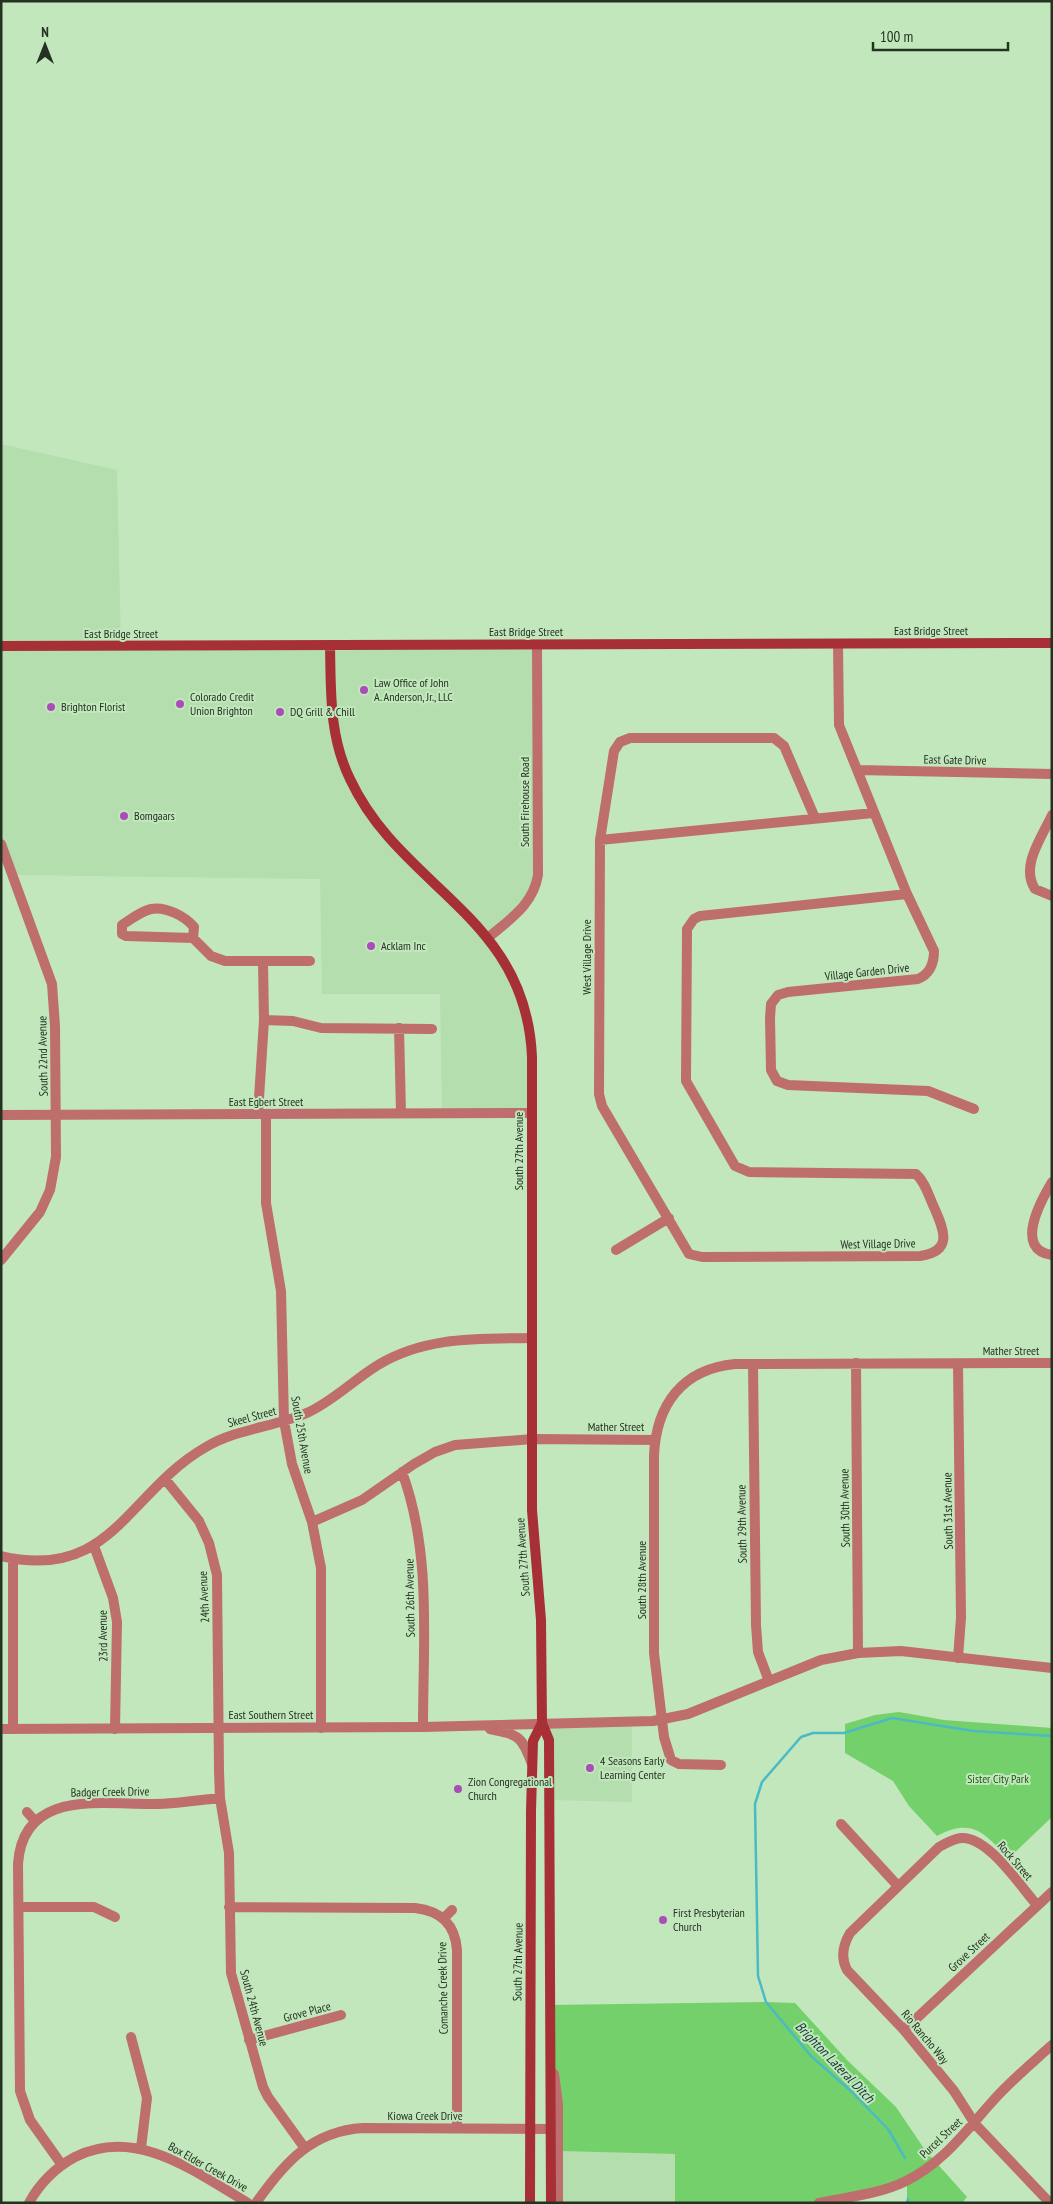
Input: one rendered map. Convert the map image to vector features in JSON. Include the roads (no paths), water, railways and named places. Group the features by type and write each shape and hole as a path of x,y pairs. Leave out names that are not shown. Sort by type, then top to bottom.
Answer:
{"main road":[{"name":"East Bridge Street","path":"1,646 1052,643"},
{"name":"South 27th Avenue","path":"330,645 333,729 344,767 357,793 379,826 488,938 504,960 515,982 525,1010 531,1046 532,1510 541,1620 542,1723 549,1740 551,2203"},
{"name":"South 27th Avenue","path":"530,2203 533,1741 542,1723"}],"street":[{"name":"Village Garden Drive","path":"838,644 839,725 907,894 934,951 934,958 929,970 918,979 788,992 778,995 771,1004 770,1018 774,1078 788,1085 928,1091 974,1109"},
{"name":"South Firehouse Road","path":"488,938 529,902 536,886 538,875 537,645"},
{"name":"West Village Drive","path":"815,818 788,754 778,740 630,738 620,742 614,750 600,840 599,1094 602,1106 669,1218 687,1252 696,1257 914,1256 928,1255 940,1247 944,1230 923,1181 916,1174 743,1171 734,1166 686,1078 687,930 694,919 700,916 907,894"},
{"name":"East Gate Drive","path":"857,770 1052,774"},
{"path":"600,840 873,813"},
{"path":"1052,815 1030,864 1029,874 1035,889 1052,896"},
{"name":"South 22nd Avenue","path":"1,844 52,984 56,1026 56,1157 50,1190 32,1225 1,1260"},
{"path":"193,938 194,927 188,919 163,910 150,909 122,924 121,930 122,934 126,936 193,938 217,959 225,961 310,961"},
{"name":"South 25th Avenue","path":"263,962 262,1114 266,1203 281,1290 284,1421 292,1464 312,1522 321,1568 321,1728"},
{"path":"264,1020 293,1021 321,1028 432,1029"},
{"path":"400,1028 401,1113"},
{"name":"East Egbert Street","path":"1,1115 531,1113"},
{"path":"1052,1182 1031,1235 1032,1242 1039,1251 1052,1255"},
{"path":"616,1250 669,1218"},
{"name":"Skeel Street","path":"1,1556 37,1561 58,1559 94,1546 120,1525 164,1479 187,1459 215,1442 238,1432 284,1421 311,1411 378,1365 419,1346 457,1340 532,1338"},
{"name":"South 30th Avenue","path":"856,1363 858,1653"},
{"name":"Mather Street","path":"312,1522 362,1500 435,1452 455,1445 533,1439 655,1440 665,1406 686,1382 715,1367 752,1364 1052,1363"},
{"name":"South 29th Avenue","path":"752,1364 756,1625 759,1658 769,1681"},
{"name":"South 31st Avenue","path":"958,1364 961,1618 958,1658"},
{"name":"South 28th Avenue","path":"655,1440 654,1653 664,1720 664,1736 670,1760 679,1764 721,1765"},
{"name":"South 26th Avenue","path":"402,1472 416,1517 422,1558 423,1727"},
{"name":"24th Avenue","path":"164,1479 199,1521 209,1543 214,1561 219,1590 218,1728"},
{"name":"23rd Avenue","path":"94,1546 115,1605 115,1729"},
{"path":"13,1559 13,1729"},
{"name":"East Southern Street","path":"1,1729 321,1728 630,1723 664,1720 703,1709 821,1660 858,1653 901,1652 1052,1668"},
{"path":"474,1725 517,1736 526,1746 533,1765"},
{"name":"South 24th Avenue","path":"218,1728 220,1798 229,1853 231,1973 259,2078 268,2098 304,2147"},
{"name":"Badger Creek Drive","path":"35,1821 52,1810 72,1804 157,1804 220,1798"},
{"path":"27,1812 35,1821 25,1837 19,1854 20,2091 30,2120 62,2165"},
{"path":"841,1824 898,1886"},
{"name":"Rock Street","path":"898,1886 939,1847 961,1838 970,1839 987,1848 1037,1905"},
{"name":"Rio Rancho Way","path":"898,1886 850,1932 844,1945 843,1958 847,1970 904,2030 954,2091 975,2124 1049,2201"},
{"name":"Grove Street","path":"904,2030 1052,1892"},
{"path":"19,1907 94,1907 115,1918"},
{"path":"229,1908 415,1908 429,1910 444,1918 452,1910"},
{"name":"Comanche Creek Drive","path":"444,1918 453,1929 457,1950 457,2128"},
{"name":"Grove Place","path":"249,2040 342,2015"},
{"path":"131,2038 147,2098 141,2148"},
{"name":"Purcel Street","path":"819,2203 865,2194 904,2182 931,2166 975,2124 990,2103 1052,2045"},
{"path":"550,2052 558,2104 558,2203"},
{"name":"Kiowa Creek Drive","path":"304,2147 334,2132 352,2128 551,2129"},
{"name":"Box Elder Creek Drive","path":"29,2203 45,2181 62,2165 81,2154 102,2148 120,2146 141,2148 169,2158 248,2203"},
{"path":"256,2203 304,2147"}],"waterway":[{"name":"Brighton Lateral Ditch","path":"905,2158 888,2129 852,2092 811,2056 766,2002 758,1976 755,1804 762,1782 801,1737 813,1733 844,1733 892,1718 973,1731 1052,1736"},
{"name":"Brighton Lateral Ditch","path":"907,2203 908,2199"}],"place":[{"name":"Law Office of John A. Anderson, Jr., LLC","path":"364,690"},
{"name":"Colorado Credit Union Brighton","path":"180,704"},
{"name":"Brighton Florist","path":"51,707"},
{"name":"DQ Grill & Chill","path":"280,712"},
{"name":"Bomgaars","path":"124,816"},
{"name":"Acklam Inc","path":"371,946"},
{"name":"4 Seasons Early Learning Center","path":"590,1768"},
{"name":"Zion Congregational Church","path":"458,1789"},
{"name":"First Presbyterian Church","path":"663,1920"}],"park label":[{"name":"Sister City Park","path":"998,1779"}]}
